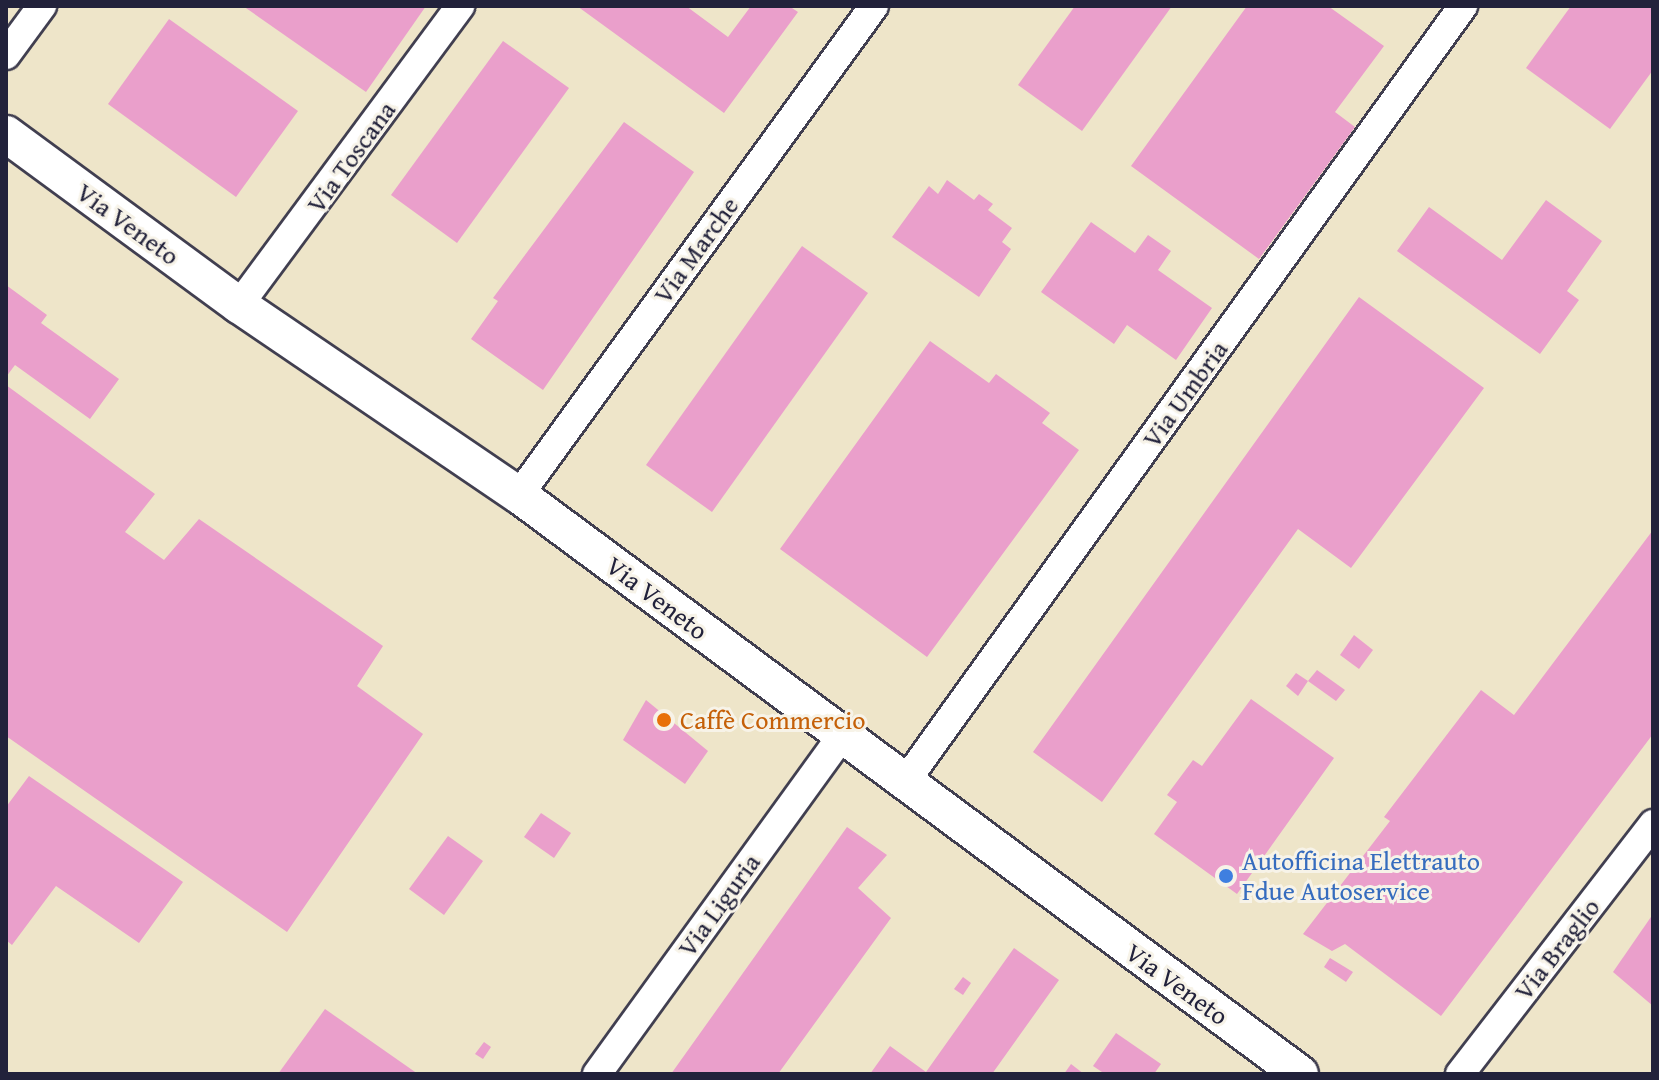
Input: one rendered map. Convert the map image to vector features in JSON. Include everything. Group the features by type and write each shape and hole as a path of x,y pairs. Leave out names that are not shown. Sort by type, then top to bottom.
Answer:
{"main road":[{"name":"Via Veneto","path":"6,134 239,305 519,495 841,737 1300,1074"}],"street":[{"path":"6,55 42,6"},
{"name":"Via Toscana","path":"239,305 460,6"},
{"name":"Via Marche","path":"519,495 874,6"},
{"name":"Via Umbria","path":"905,782 1463,6"},
{"name":"Via Liguria","path":"597,1074 841,737"},
{"name":"Via Braglio","path":"1460,1074 1653,824"}],"building":[{"path":"243,6 426,6 366,92"},
{"path":"577,6 686,6 728,37 751,6 789,6 798,12 724,113"},
{"path":"1075,6 1172,6 1082,131 1018,85"},
{"path":"1247,6 1328,6 1384,46 1335,112 1355,127 1259,259 1131,166"},
{"path":"1571,6 1653,6 1653,70 1610,129 1526,68"},
{"path":"169,19 298,111 236,197 108,104"},
{"path":"503,41 569,88 457,243 391,195"},
{"path":"624,122 694,172 543,390 471,339 498,301 493,298"},
{"path":"947,180 974,200 979,194 993,204 988,210 1012,228 1002,242 1011,249 979,297 892,237 929,186 938,194"},
{"path":"1546,200 1602,241 1567,291 1579,300 1540,354 1397,251 1429,207 1502,260"},
{"path":"1091,222 1135,253 1148,235 1171,251 1158,270 1212,308 1176,360 1127,325 1114,344 1041,292"},
{"path":"802,246 868,293 712,512 646,465"},
{"path":"6,285 47,315 41,323 119,379 90,419 15,365 6,377"},
{"path":"1359,297 1484,388 1351,568 1298,529 1102,802 1033,752"},
{"path":"930,341 989,383 996,374 1050,413 1042,423 1079,450 927,657 780,549"},
{"path":"6,385 155,494 125,532 164,560 199,519 383,646 357,686 423,734 287,932 6,736"},
{"path":"1653,530 1653,734 1441,1016 1345,944 1332,951 1303,934 1390,821 1384,817 1481,690 1514,715"},
{"path":"1354,635 1373,650 1359,669 1340,655"},
{"path":"1317,670 1345,690 1336,701 1308,681"},
{"path":"1296,673 1308,681 1298,696 1286,686"},
{"path":"1251,699 1334,758 1237,894 1154,834 1177,802 1167,795 1193,760 1202,766"},
{"path":"646,700 708,751 685,784 623,740"},
{"path":"29,776 183,882 139,943 56,886 12,945 6,940 6,807"},
{"path":"541,813 571,833 554,858 524,837"},
{"path":"847,827 887,855 858,888 891,918 778,1074 671,1074"},
{"path":"448,836 483,861 444,915 409,889"},
{"path":"1653,914 1653,1006 1613,972"},
{"path":"1014,948 1059,980 992,1074 870,1074 890,1046 926,1072"},
{"path":"1330,958 1353,972 1346,982 1324,967"},
{"path":"963,977 971,983 963,995 954,989"},
{"path":"325,1009 418,1074 278,1074"},
{"path":"1116,1033 1161,1064 1154,1074 1105,1074 1093,1066"},
{"path":"484,1042 491,1047 483,1059 475,1054"},
{"path":"1071,1064 1084,1074 1064,1074"}],"place":[{"name":"Caffè Commercio","path":"664,720"},
{"name":"Autofficina Elettrauto Fdue Autoservice","path":"1226,876"}]}
